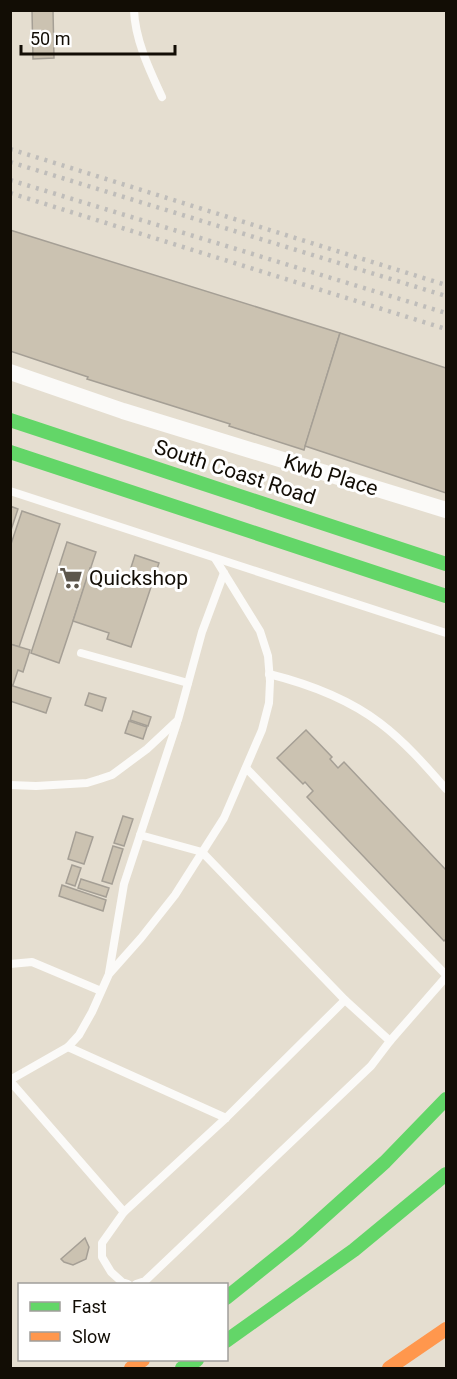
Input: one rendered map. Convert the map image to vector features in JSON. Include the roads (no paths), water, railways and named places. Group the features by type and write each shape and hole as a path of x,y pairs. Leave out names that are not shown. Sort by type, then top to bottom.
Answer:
{"main road":[{"name":"South Coast Road","path":"10,420 447,564"},
{"path":"10,452 447,596"},
{"path":"228,1296 297,1241 385,1162 447,1100"},
{"path":"228,1340 354,1250 447,1174"},
{"path":"389,1368 447,1329"}],"street":[{"name":"Kwb Place","path":"10,372 123,411 447,510"}],"lane":[{"path":"134,10 134,21 141,45 162,97"},
{"path":"10,491 216,560 447,633"},
{"path":"109,974 141,938 174,895 224,818 262,730 269,703 268,656 260,631 216,560"},
{"path":"124,1212 10,1080 68,1047 92,1012 109,974 124,884 178,720 202,632 224,573"},
{"path":"81,653 188,683"},
{"path":"269,674 308,684 347,702 380,723 447,789"},
{"path":"10,784 36,786 87,783 100,779 118,771 147,749 178,720"},
{"path":"139,1283 145,1281 371,1066 447,976 246,768"},
{"path":"140,835 202,852 345,1000 390,1041"},
{"path":"10,964 32,962 101,991"},
{"path":"125,1283 111,1272 102,1257 102,1243 124,1212 226,1118 345,1000"},
{"path":"68,1047 226,1118"}],"railway":[{"path":"10,149 446,285"},
{"path":"10,162 446,296"},
{"path":"10,180 446,313"},
{"path":"10,193 446,329"}],"place":[{"name":"Quickshop","path":"71,578"}]}
